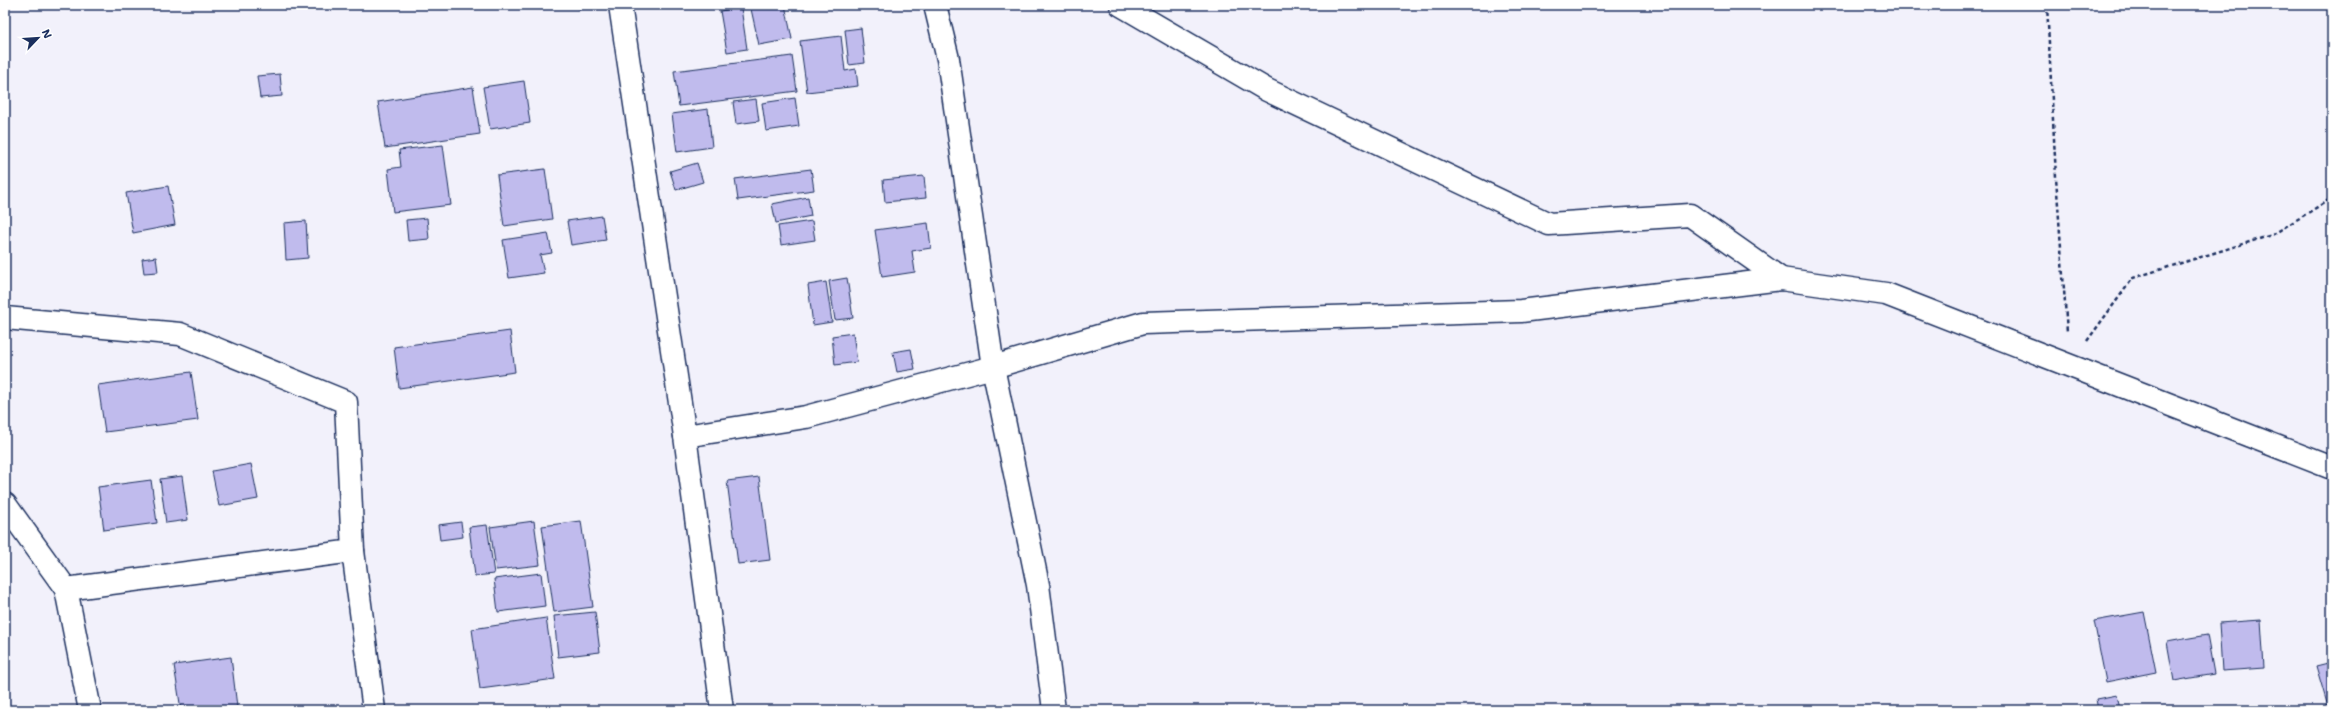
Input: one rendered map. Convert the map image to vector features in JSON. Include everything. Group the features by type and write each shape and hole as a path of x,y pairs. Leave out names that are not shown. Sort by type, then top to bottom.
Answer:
{"street":[{"path":"620,5 685,436 722,710"},
{"path":"935,5 948,60 993,367 1038,585 1054,710"},
{"path":"1121,5 1267,90 1548,224 1690,215 1781,279"},
{"path":"685,436 806,417 993,367 1143,323 1521,311 1781,279 1886,294 2332,468"},
{"path":"5,318 180,334 346,402 353,551 374,710"},
{"path":"5,504 66,589 90,710"},
{"path":"66,589 353,551"}],"path":[{"path":"2047,5 2056,177 2069,365"},
{"path":"2069,365 2133,278 2272,235 2332,198"}],"building":[{"path":"578,5 599,5 600,6 579,9"},
{"path":"770,5 785,5 792,39 759,45 751,9"},
{"path":"741,8 747,49 727,52 720,11"},
{"path":"861,28 865,63 849,65 845,30"},
{"path":"841,36 845,71 856,69 858,86 807,92 800,41"},
{"path":"792,56 797,91 679,106 674,71"},
{"path":"280,74 282,96 260,98 257,76"},
{"path":"524,81 530,123 490,129 483,87"},
{"path":"473,87 480,134 385,148 378,102"},
{"path":"795,98 799,126 766,131 762,103"},
{"path":"756,99 759,121 736,124 733,102"},
{"path":"708,109 712,147 677,152 672,114"},
{"path":"443,145 451,205 393,212 388,169 401,167 399,150"},
{"path":"697,163 703,182 676,190 670,171"},
{"path":"545,169 552,219 504,226 497,175"},
{"path":"811,169 814,190 738,200 735,179"},
{"path":"924,176 926,198 885,202 883,180"},
{"path":"168,186 175,225 133,233 126,193"},
{"path":"808,197 811,216 776,223 772,204"},
{"path":"602,216 606,240 571,245 567,221"},
{"path":"427,218 429,239 408,241 406,220"},
{"path":"306,221 308,258 286,260 284,223"},
{"path":"812,221 815,240 781,245 778,226"},
{"path":"928,223 931,248 912,251 915,272 882,277 875,230"},
{"path":"548,233 552,253 540,255 544,273 509,278 503,240"},
{"path":"156,257 158,272 144,273 142,259"},
{"path":"847,278 853,318 835,320 829,281"},
{"path":"826,282 832,322 813,325 808,285"},
{"path":"510,331 515,372 399,388 394,347"},
{"path":"853,333 857,362 835,365 832,336"},
{"path":"911,349 915,369 897,372 893,352"},
{"path":"191,372 198,420 105,432 98,385"},
{"path":"251,464 258,499 219,506 212,471"},
{"path":"182,476 188,520 166,523 160,479"},
{"path":"759,477 770,560 738,564 727,481"},
{"path":"151,480 157,523 104,530 98,487"},
{"path":"534,521 540,565 496,570 490,527"},
{"path":"581,521 593,607 554,612 542,526"},
{"path":"461,522 463,537 440,540 438,525"},
{"path":"487,525 494,574 475,576 469,527"},
{"path":"541,573 545,606 498,612 494,579"},
{"path":"595,612 600,652 558,657 554,616"},
{"path":"2144,612 2156,672 2106,682 2094,621"},
{"path":"546,618 555,679 480,689 472,629"},
{"path":"2261,620 2264,668 2222,671 2219,623"},
{"path":"2207,635 2214,674 2174,681 2167,642"},
{"path":"231,657 237,707 213,710 181,710 174,665"},
{"path":"2332,662 2332,710 2329,710 2316,666"},
{"path":"2117,695 2120,710 2098,710 2096,699"}]}
